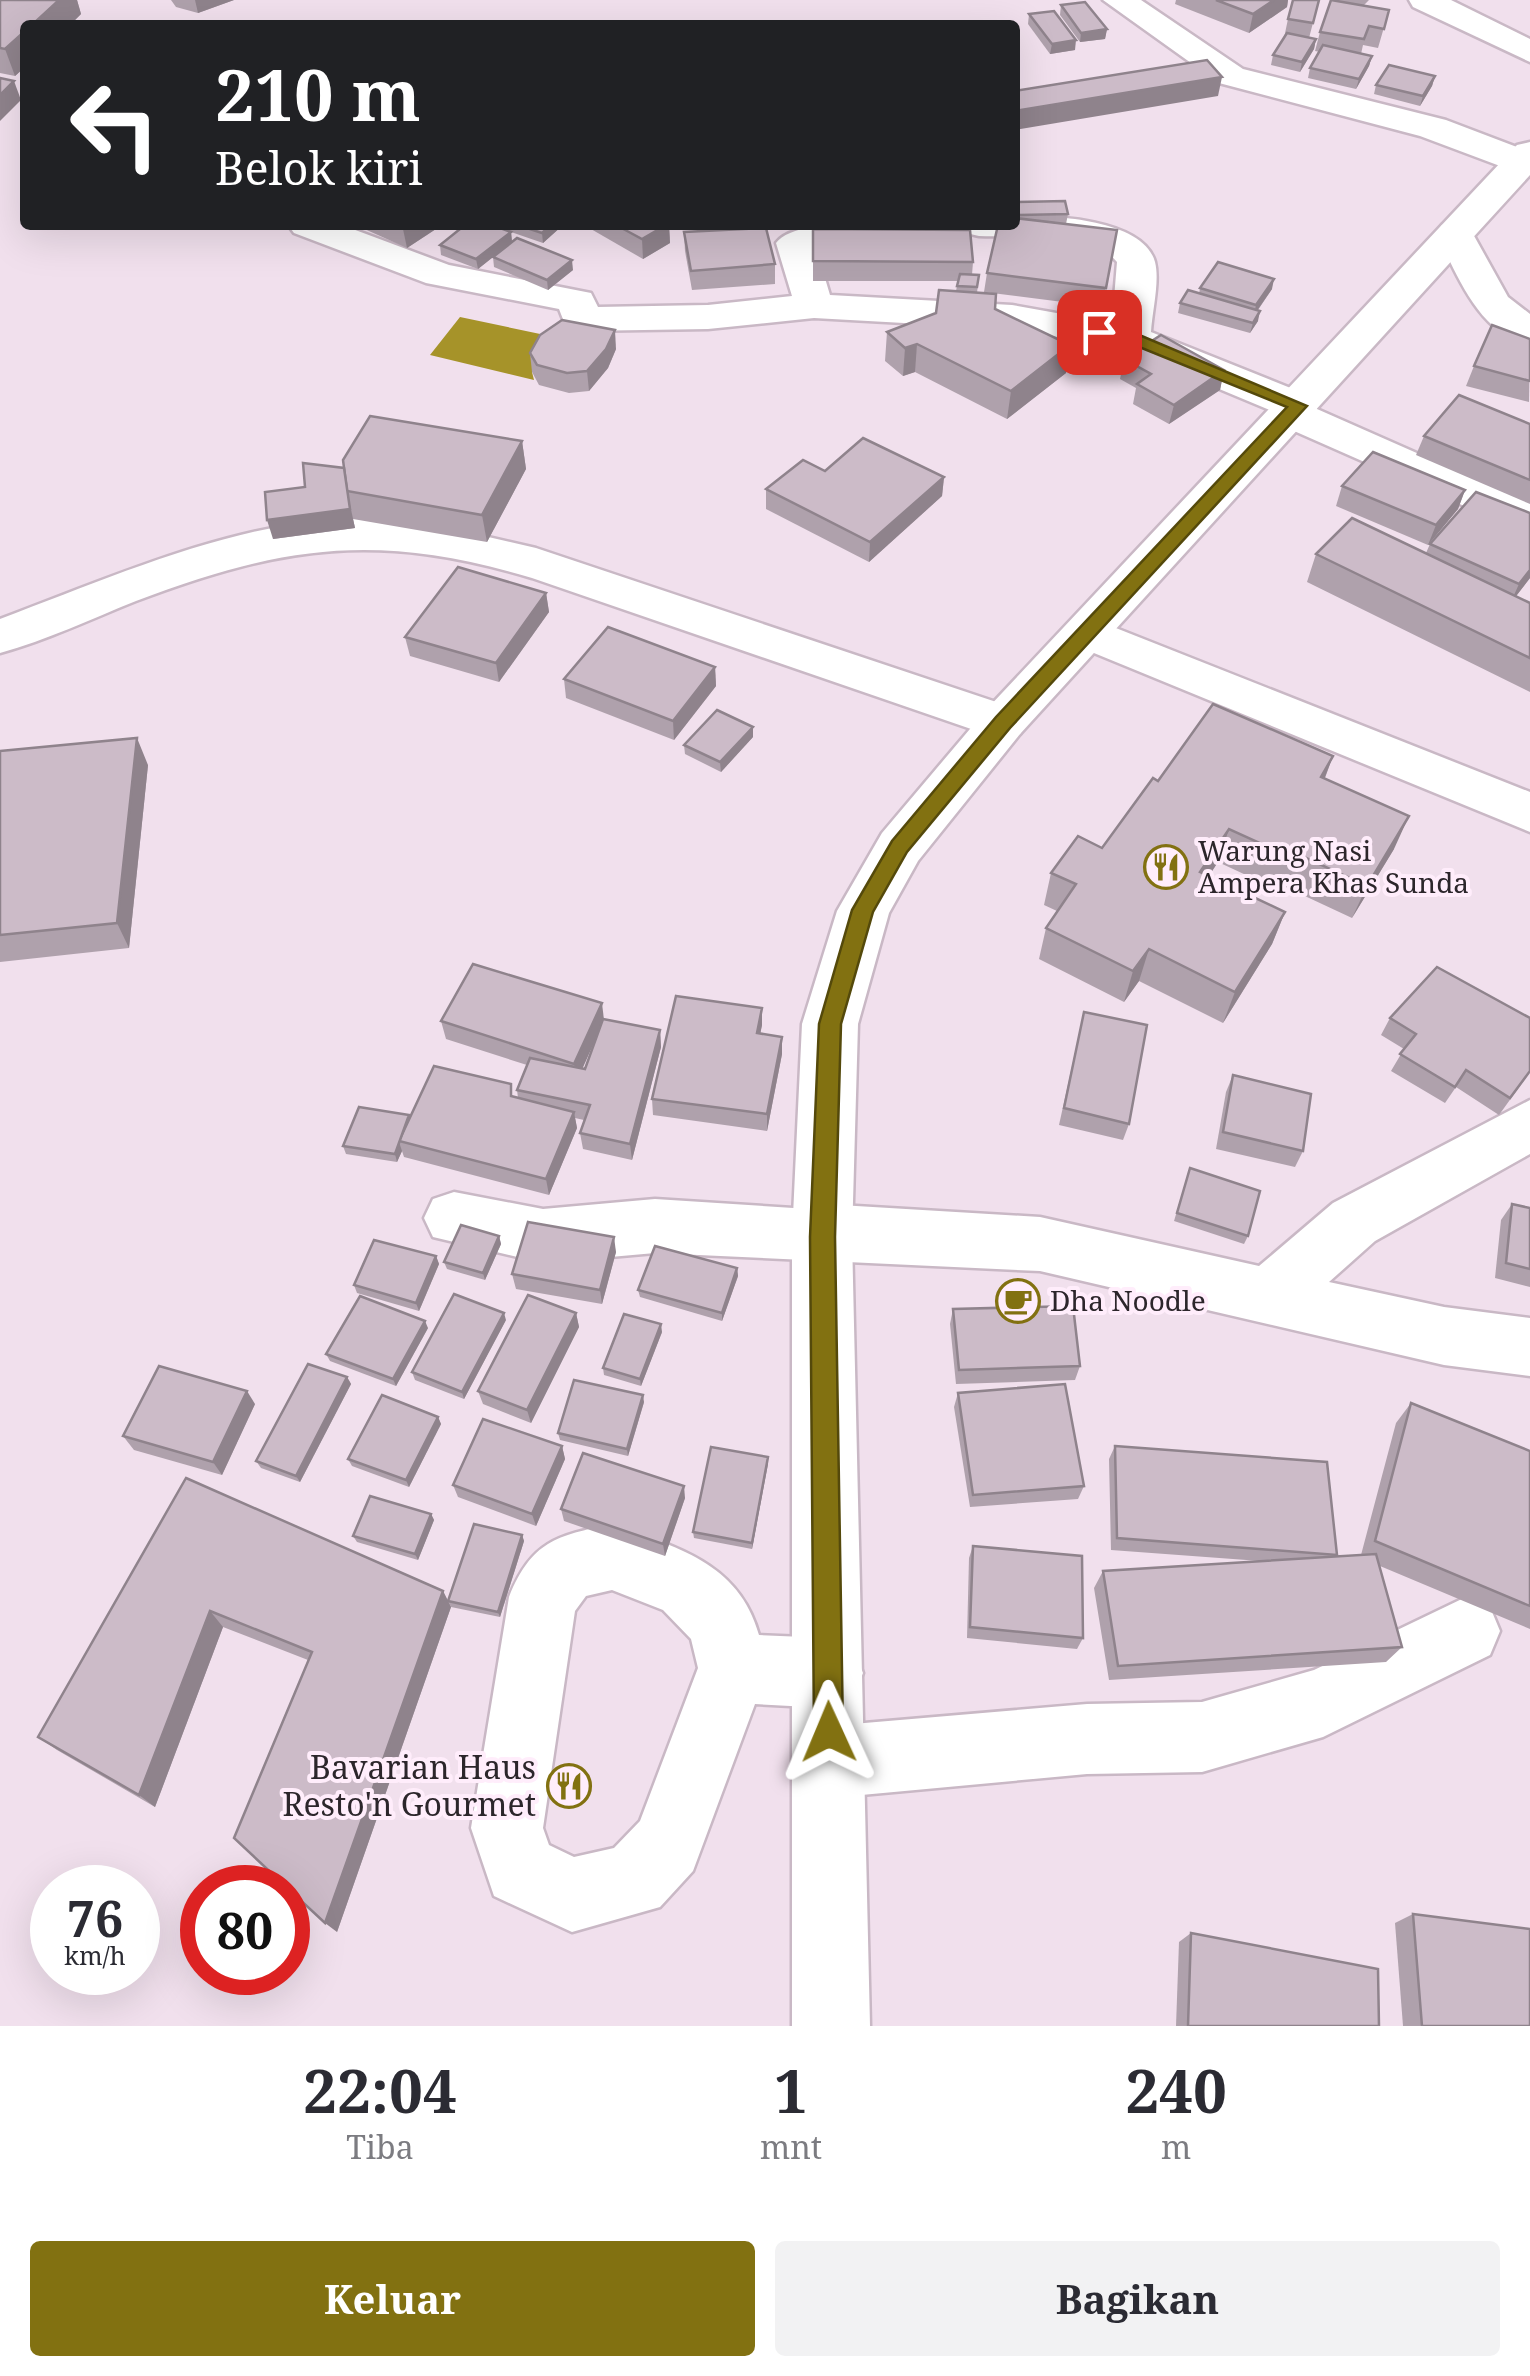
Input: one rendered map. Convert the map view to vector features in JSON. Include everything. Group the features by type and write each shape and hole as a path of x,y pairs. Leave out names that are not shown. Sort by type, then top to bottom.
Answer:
{"main road":[{"path":"830,2026 822,1234 830,1024 862,910 900,846 1003,722 1526,157 1434,128 1230,76 1119,0"},
{"path":"1424,0 1530,52"},
{"path":"1020,228 1091,232 1112,238 1132,251 1136,262 1131,338"},
{"path":"321,230 440,275 576,301 580,319 708,316 814,306 1012,318 1131,338 1530,520"},
{"path":"814,306 794,243 808,236 842,230"},
{"path":"1455,234 1492,304 1530,334"},
{"path":"0,637 258,545 314,534 374,533 498,552 548,566 1003,722"},
{"path":"1088,633 1530,813"},
{"path":"1270,1295 1354,1222 1530,1125"},
{"path":"454,1218 543,1236 654,1226 1040,1244 1444,1336 1530,1347"},
{"path":"612,1557 686,1585 721,1621 733,1668 667,1845 634,1882 572,1896 520,1870 507,1828 543,1597 566,1566 612,1557"},
{"path":"829,1762 1086,1740 1202,1737 1252,1726 1323,1702 1466,1632"},
{"path":"733,1668 828,1673"}],"shaded area":[{"path":"460,317 564,339 532,372 534,380 430,355"}],"building":[{"path":"0,0 59,0 37,20 20,20 20,36 5,49 0,48"},
{"path":"1216,0 1274,0 1253,14"},
{"path":"1293,0 1319,0 1313,23 1288,19"},
{"path":"1331,0 1389,10 1384,29 1369,26 1364,39 1320,32"},
{"path":"1085,2 1107,29 1081,33 1061,5"},
{"path":"1054,11 1076,40 1052,44 1029,14"},
{"path":"1287,33 1316,39 1302,62 1273,55"},
{"path":"1323,45 1372,56 1359,79 1310,68"},
{"path":"1207,60 1222,77 1020,110 1020,90"},
{"path":"1389,65 1435,76 1423,96 1376,85"},
{"path":"0,78 14,81 0,95"},
{"path":"1065,201 1068,214 1020,215 1020,202"},
{"path":"1020,219 1117,230 1106,288 987,273 997,230 1020,230"},
{"path":"459,230 511,232 476,259 440,245"},
{"path":"625,230 657,230 642,239"},
{"path":"766,230 775,264 691,271 684,232"},
{"path":"813,230 970,230 973,262 813,261"},
{"path":"517,238 572,260 547,280 493,257"},
{"path":"1218,262 1274,279 1256,305 1200,288"},
{"path":"960,274 979,275 977,287 957,286"},
{"path":"939,290 996,294 995,309 1070,345 1011,391 917,344 905,348 887,332 936,313"},
{"path":"1188,290 1260,311 1253,323 1180,303"},
{"path":"562,320 615,330 606,349 587,371 567,373 537,365 530,353 540,335"},
{"path":"1492,325 1530,339 1530,381 1474,366"},
{"path":"1161,335 1224,370 1174,405 1137,384 1151,374 1124,359"},
{"path":"1459,395 1530,424 1530,480 1424,436"},
{"path":"370,416 522,441 482,515 347,491 343,460"},
{"path":"863,438 944,477 870,542 766,489 803,460 825,471"},
{"path":"1373,452 1465,490 1436,525 1342,486"},
{"path":"303,463 344,468 350,509 267,520 265,492 305,487"},
{"path":"1476,492 1530,513 1530,570 1519,584 1430,544"},
{"path":"1352,518 1530,603 1530,658 1316,554"},
{"path":"458,567 546,593 496,663 405,637"},
{"path":"608,627 715,667 673,721 564,679"},
{"path":"1213,704 1333,756 1321,777 1409,816 1367,886 1276,844 1273,849 1229,829 1200,872 1285,912 1235,992 1149,949 1133,971 1046,928 1076,884 1051,873 1078,836 1102,848 1153,778 1158,781"},
{"path":"717,710 753,727 720,762 684,745"},
{"path":"137,738 117,923 0,935 0,751"},
{"path":"473,964 602,1003 574,1064 441,1021"},
{"path":"1437,967 1530,1018 1530,1071 1510,1098 1466,1070 1455,1087 1400,1054 1416,1034 1390,1018"},
{"path":"676,996 762,1008 757,1033 782,1037 767,1114 652,1099"},
{"path":"1084,1012 1147,1025 1129,1124 1064,1108"},
{"path":"603,1019 660,1030 630,1144 580,1133 590,1105 517,1090 530,1058 585,1069"},
{"path":"434,1066 511,1084 511,1096 574,1112 546,1179 399,1141"},
{"path":"1233,1075 1311,1094 1303,1151 1223,1132"},
{"path":"359,1107 409,1115 395,1154 343,1146"},
{"path":"1190,1168 1260,1191 1248,1236 1177,1213"},
{"path":"1512,1204 1530,1208 1530,1269 1506,1263"},
{"path":"528,1222 614,1237 600,1290 512,1274"},
{"path":"461,1225 499,1236 483,1273 444,1262"},
{"path":"374,1240 436,1256 416,1303 354,1285"},
{"path":"655,1246 737,1268 722,1313 638,1290"},
{"path":"454,1294 504,1313 462,1392 412,1372"},
{"path":"528,1295 576,1313 527,1410 478,1391"},
{"path":"360,1296 425,1321 393,1379 326,1354"},
{"path":"1073,1306 1080,1366 959,1370 953,1309"},
{"path":"624,1314 661,1324 640,1379 603,1368"},
{"path":"308,1364 347,1377 296,1476 256,1461"},
{"path":"159,1366 247,1391 213,1462 123,1436"},
{"path":"574,1380 643,1395 627,1449 558,1433"},
{"path":"1065,1384 1084,1486 973,1495 958,1393"},
{"path":"382,1395 438,1417 406,1480 348,1459"},
{"path":"1411,1403 1530,1451 1530,1606 1375,1541"},
{"path":"483,1419 562,1446 532,1514 453,1485"},
{"path":"1115,1446 1327,1462 1337,1555 1117,1538"},
{"path":"711,1447 768,1457 752,1543 693,1532"},
{"path":"583,1453 684,1486 663,1544 561,1509"},
{"path":"186,1478 443,1591 325,1923 310,1909 310,1865 263,1865 234,1838 312,1652 210,1611 139,1795 38,1737"},
{"path":"370,1496 431,1514 415,1554 353,1536"},
{"path":"474,1524 522,1535 498,1612 448,1601"},
{"path":"973,1546 1082,1556 1083,1638 970,1627"},
{"path":"1376,1554 1402,1647 1118,1666 1103,1571"},
{"path":"1413,1914 1530,1929 1530,2026 1422,2026"},
{"path":"1191,1933 1378,1969 1379,2026 1188,2026"}],"place":[{"name":"Warung Nasi Ampera Khas Sunda","path":"1166,867"},
{"name":"Dha Noodle","path":"1018,1301"},
{"name":"Bavarian Haus Resto'n Gourmet","path":"569,1786"}],"route":[{"path":"829,1732 822,1237 830,1024 862,910 900,846 1003,722 1298,406 1131,338 1099,332"}]}
